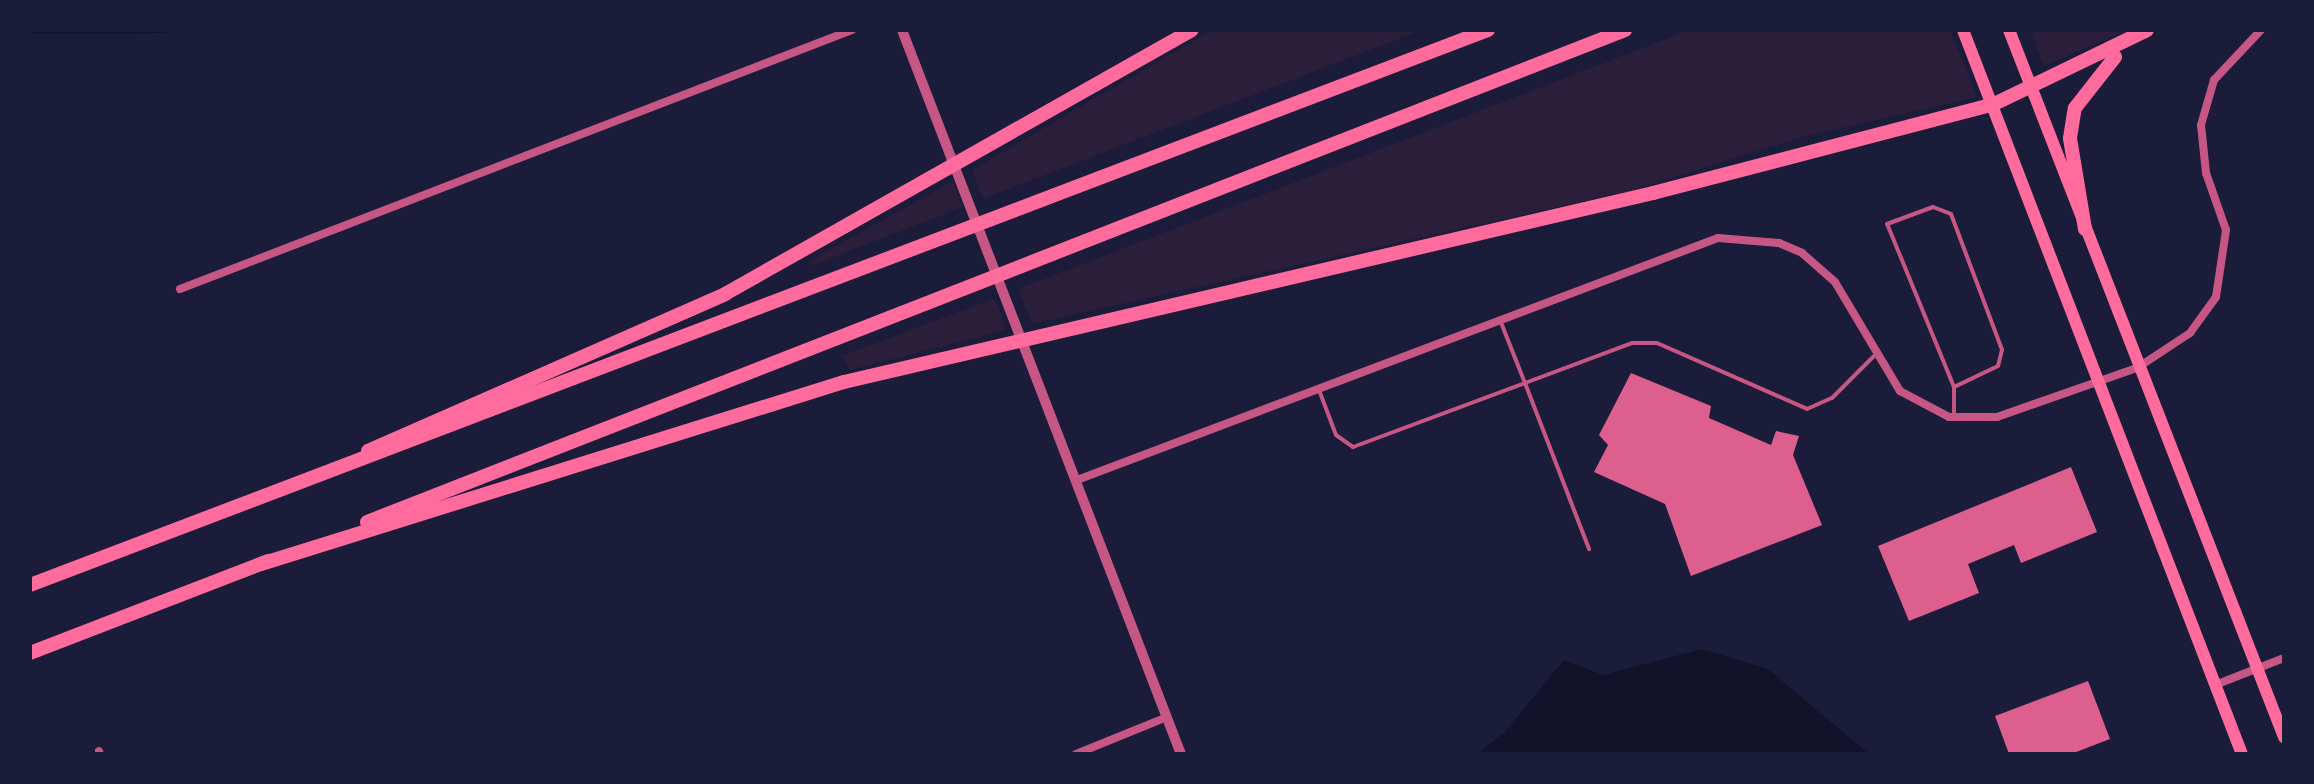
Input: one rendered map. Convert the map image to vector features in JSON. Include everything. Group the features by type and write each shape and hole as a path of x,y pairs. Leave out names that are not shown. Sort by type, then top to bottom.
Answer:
{"highway":[{"path":"232,510 725,294 918,189 1192,30"},
{"path":"30,585 1488,30"},
{"path":"30,653 1044,254 1625,30"},
{"path":"261,564 979,347 1653,193 1992,105 2032,90 2147,30"},
{"path":"2085,229 2070,138 2075,108 2103,67 2147,30"}],"main road":[{"path":"1963,30 2242,754"},
{"path":"2009,30 2137,368 2284,737"}],"street":[{"path":"180,289 852,30"},
{"path":"902,30 1181,754"},
{"path":"1077,480 1718,238 1779,243 1835,282 1874,356 1900,391 1954,418 1997,417 2137,368 2190,333 2216,297 2226,230 2206,173 2201,125 2214,80 2261,30"},
{"path":"2215,685 2284,658"},
{"path":"1076,754 1167,717"}],"lane":[{"path":"1954,387 1998,366 2002,350 1951,214 1933,207 1887,224 1954,387 1954,418"},
{"path":"1500,319 1589,549"},
{"path":"1319,388 1336,435 1353,447 1632,343 1657,343 1807,409 1832,398 1874,356"}],"shaded area":[{"path":"1212,30 1422,30 983,199 972,170"},
{"path":"1689,30 1950,30 1977,97 1802,137 1630,191 1032,324 1018,289"},
{"path":"2030,30 2128,30 2044,66"},
{"path":"953,181 963,207 811,266 809,261"},
{"path":"995,298 1007,330 850,370 842,356"},
{"path":"1702,649 1768,669 1869,754 1477,754 1504,733 1564,660 1603,675"}],"building":[{"path":"1631,373 1711,406 1709,418 1771,445 1776,431 1799,436 1793,455 1822,525 1691,576 1665,504 1594,472 1608,445 1599,435"},
{"path":"2071,467 2097,532 2021,563 2014,545 1968,564 1979,593 1909,621 1878,546"},
{"path":"2088,681 2110,739 2071,754 2009,754 1995,716"}],"waterway":[{"path":"30,31 163,30"}]}
